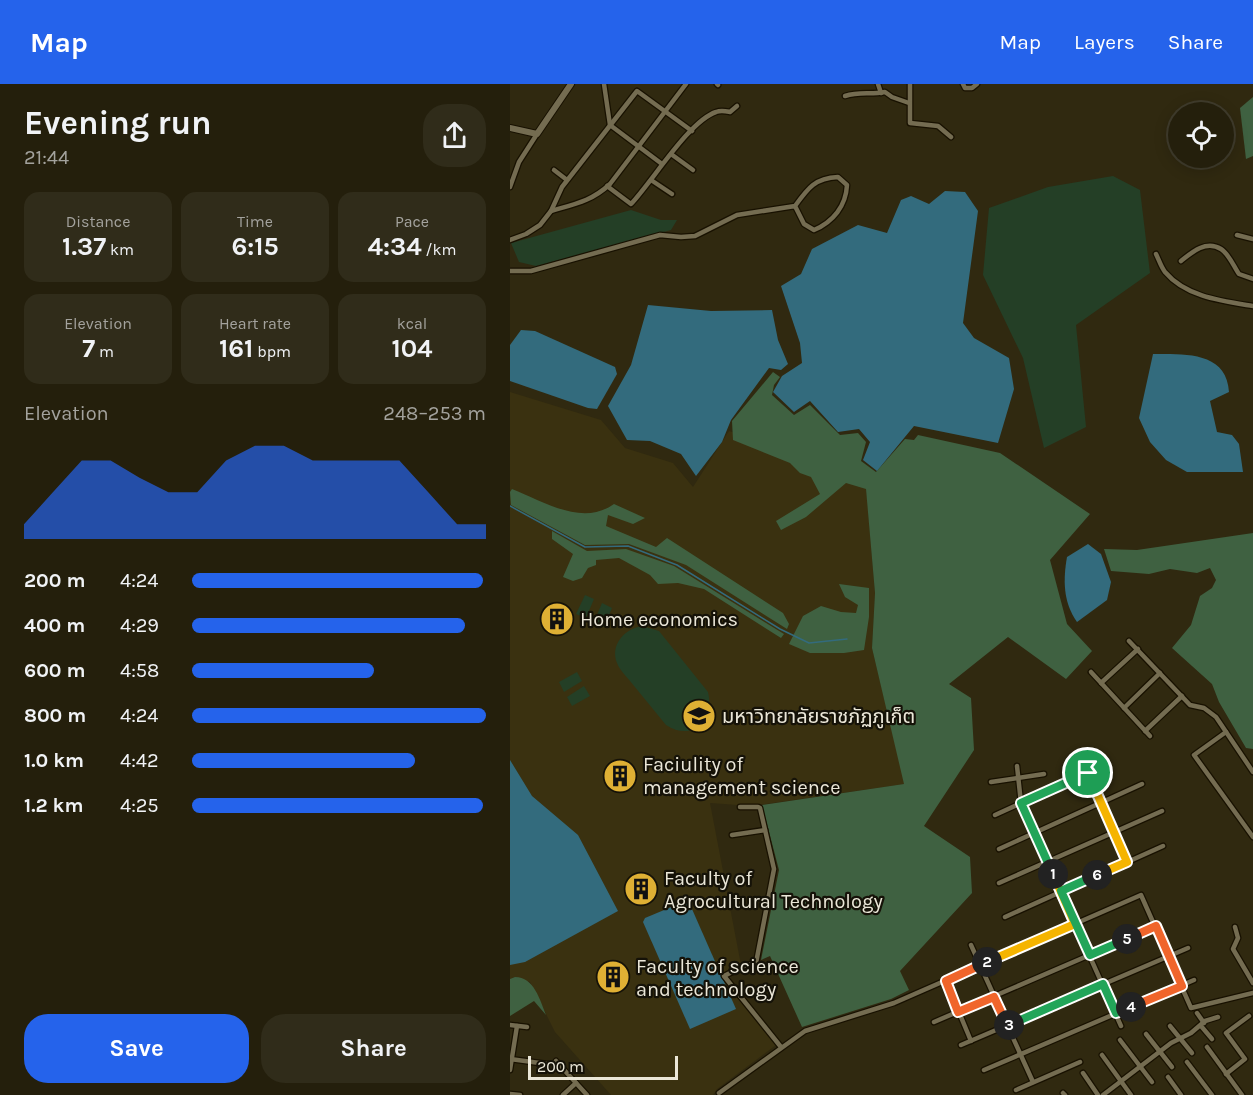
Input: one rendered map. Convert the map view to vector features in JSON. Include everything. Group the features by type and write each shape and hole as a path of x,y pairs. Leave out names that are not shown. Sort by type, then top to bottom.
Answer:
{"street":[{"path":"510,187 519,162 571,84"},
{"path":"604,84 610,125 662,164"},
{"path":"551,211 586,200 599,194 608,186 686,84"},
{"path":"878,84 881,93"},
{"path":"910,84 909,123 938,126 951,137"},
{"path":"963,84 965,88 972,88 977,84"},
{"path":"510,240 540,225 551,211 567,180 637,91 692,131"},
{"path":"845,96 856,93 870,95 885,92 909,103"},
{"path":"608,186 631,204 662,164 709,115 720,111 730,112 738,106"},
{"path":"510,128 537,134"},
{"path":"671,154 693,170"},
{"path":"554,170 567,180"},
{"path":"510,271 531,271 660,235 695,236 737,215 795,206 804,193 817,181 838,177 847,185 847,197 837,214 825,226 814,230 804,224 795,206"},
{"path":"651,180 672,194"},
{"path":"1237,235 1253,239"},
{"path":"1181,261 1198,248 1219,248 1227,255 1239,274 1253,279"},
{"path":"1156,254 1164,271 1191,292 1253,306"},
{"path":"1129,640 1190,705 1204,708 1216,717 1253,772"},
{"path":"1101,683 1138,649"},
{"path":"1091,672 1150,736"},
{"path":"1124,708 1160,674"},
{"path":"1145,731 1182,696"},
{"path":"1227,732 1194,755 1253,837"},
{"path":"996,815 1107,764"},
{"path":"1017,766 1021,803 1122,1026"},
{"path":"1088,773 1127,862"},
{"path":"991,782 1044,774"},
{"path":"999,849 1142,784"},
{"path":"740,807 759,807 774,868 756,963 724,975 781,1047"},
{"path":"999,883 1162,811"},
{"path":"732,835 765,830"},
{"path":"1005,917 1163,846"},
{"path":"719,1092 805,1031 894,1003 1141,895 1191,1008 1253,993"},
{"path":"933,1022 1156,926"},
{"path":"1235,927 1238,938 1233,949 1253,983"},
{"path":"971,945 1033,1082"},
{"path":"961,1045 1188,948"},
{"path":"984,1070 1194,980"},
{"path":"946,981 971,1041"},
{"path":"1197,1013 1212,1039"},
{"path":"1226,1074 1245,1059 1226,1033 1249,1016"},
{"path":"1103,1095 1180,1038 1209,1019 1218,1017"},
{"path":"510,1025 528,1027"},
{"path":"510,1070 517,1026"},
{"path":"1170,1026 1192,1053"},
{"path":"1146,1034 1172,1067"},
{"path":"1120,1040 1152,1082"},
{"path":"1207,1047 1242,1095"},
{"path":"1102,1055 1131,1095"},
{"path":"511,1059 547,1064"},
{"path":"556,1060 587,1095"},
{"path":"1016,1090 1080,1062"},
{"path":"1188,1062 1212,1095"},
{"path":"1083,1073 1098,1095"},
{"path":"1168,1077 1181,1095"},
{"path":"563,1095 576,1083"},
{"path":"510,1094 520,1095"}],"shaded area":[{"name":"มหาวิทยาลัยราชภัฏภูเก็ต","path":"510,392 601,420 625,448 673,463 693,487 729,431 865,473 875,593 872,648 905,784 752,806 710,803 741,965 723,974 743,1005 776,1045 717,1089 713,1095 611,1095 555,1032 530,982 515,977 510,979"}],"green space":[{"path":"1253,97 1253,156 1246,159 1240,108"},
{"path":"1113,176 1140,190 1150,273 1076,325 1086,427 1044,448 1023,358 983,275 989,208 1048,187"},
{"path":"631,210 661,220 677,220 671,230 536,266 519,262 511,243"},
{"path":"773,372 780,377 774,385 772,395 794,415 810,405 840,435 858,433 866,442 861,461 876,472 905,439 914,440 918,435 1000,453 1090,514 1050,560 1067,624 1092,651 1066,679 1008,637 949,684 971,698 974,750 924,826 970,857 972,893 900,971 909,990 891,999 802,1027 770,956 761,960 779,870 762,805 904,784 872,648 875,593 866,489 846,483 806,517 781,530 776,521 820,494 811,477 800,473 790,463 733,440 732,421"},
{"path":"512,489 549,505 576,513 602,510 614,504 645,518 633,524 608,515 606,526 656,547 667,538 783,613 789,624 787,629 686,565 629,544 585,545 511,505 510,492"},
{"path":"552,531 587,551 626,549 674,566 784,634 781,638 704,589 678,583 658,584 650,575 619,558 596,560 596,565 588,568 582,578 573,581 563,577 573,554 552,539"},
{"path":"1253,533 1253,749 1246,748 1219,702 1212,684 1172,648 1191,625 1200,596 1212,588 1216,580 1210,568 1197,573 1170,569 1149,574 1111,571 1104,549 1137,550"},
{"path":"839,584 869,588 869,617 864,650 844,653 810,653 789,644 803,616 821,606 841,612 856,613 858,605 845,597"},
{"path":"585,595 594,599 586,618 576,614"},
{"path":"602,603 612,608 604,627 594,622"},
{"path":"642,626 659,631 708,692 708,712 705,720 693,730 676,730 666,725 618,665 615,650 620,639 624,634"},
{"path":"577,672 582,681 564,692 559,682"},
{"path":"584,686 590,696 572,706 567,697"},
{"path":"522,978 532,985 546,1015 534,1001 510,1016 510,979"}],"water":[{"path":"945,191 965,192 978,211 963,323 974,338 1009,358 1014,389 998,443 914,426 877,471 863,460 870,442 859,429 838,432 810,401 794,412 773,392 782,376 802,363 800,343 781,286 801,274 812,249 858,225 887,233 901,200 911,196 929,204"},
{"path":"648,305 711,311 772,310 778,340 788,364 781,370 769,368 731,420 722,442 696,476 681,454 650,441 627,440 608,406 631,365"},
{"path":"521,330 535,331 615,367 617,374 597,409 588,408 510,381 510,345"},
{"path":"1153,354 1190,355 1212,362 1220,369 1226,379 1229,392 1210,401 1217,432 1232,435 1239,444 1243,472 1187,472 1166,460 1150,442 1139,418"},
{"path":"1088,544 1101,554 1111,582 1107,600 1077,622 1067,599 1065,582 1067,557"},
{"path":"510,760 532,796 578,835 618,911 525,962 510,965"},
{"path":"688,900 736,1009 690,1029 643,922 645,918"}],"waterway":[{"path":"510,506 585,547 628,546 677,565 780,629 809,643 847,639"}],"place":[{"name":"Home economics","path":"557,619"},
{"name":"มหาวิทยาลัยราชภัฏภูเก็ต","path":"699,716"},
{"name":"Faciulity of management science","path":"620,776"},
{"name":"Faculty of Agrocultural Technology","path":"641,889"},
{"name":"Faculty of science and technology","path":"613,977"}],"route":[{"path":"1088,773 1127,862 1061,891 1090,955 1156,926 1182,986 1116,1013 1103,984 1007,1025 994,997 958,1012 946,981 1075,924 1021,803 1088,773"}]}
